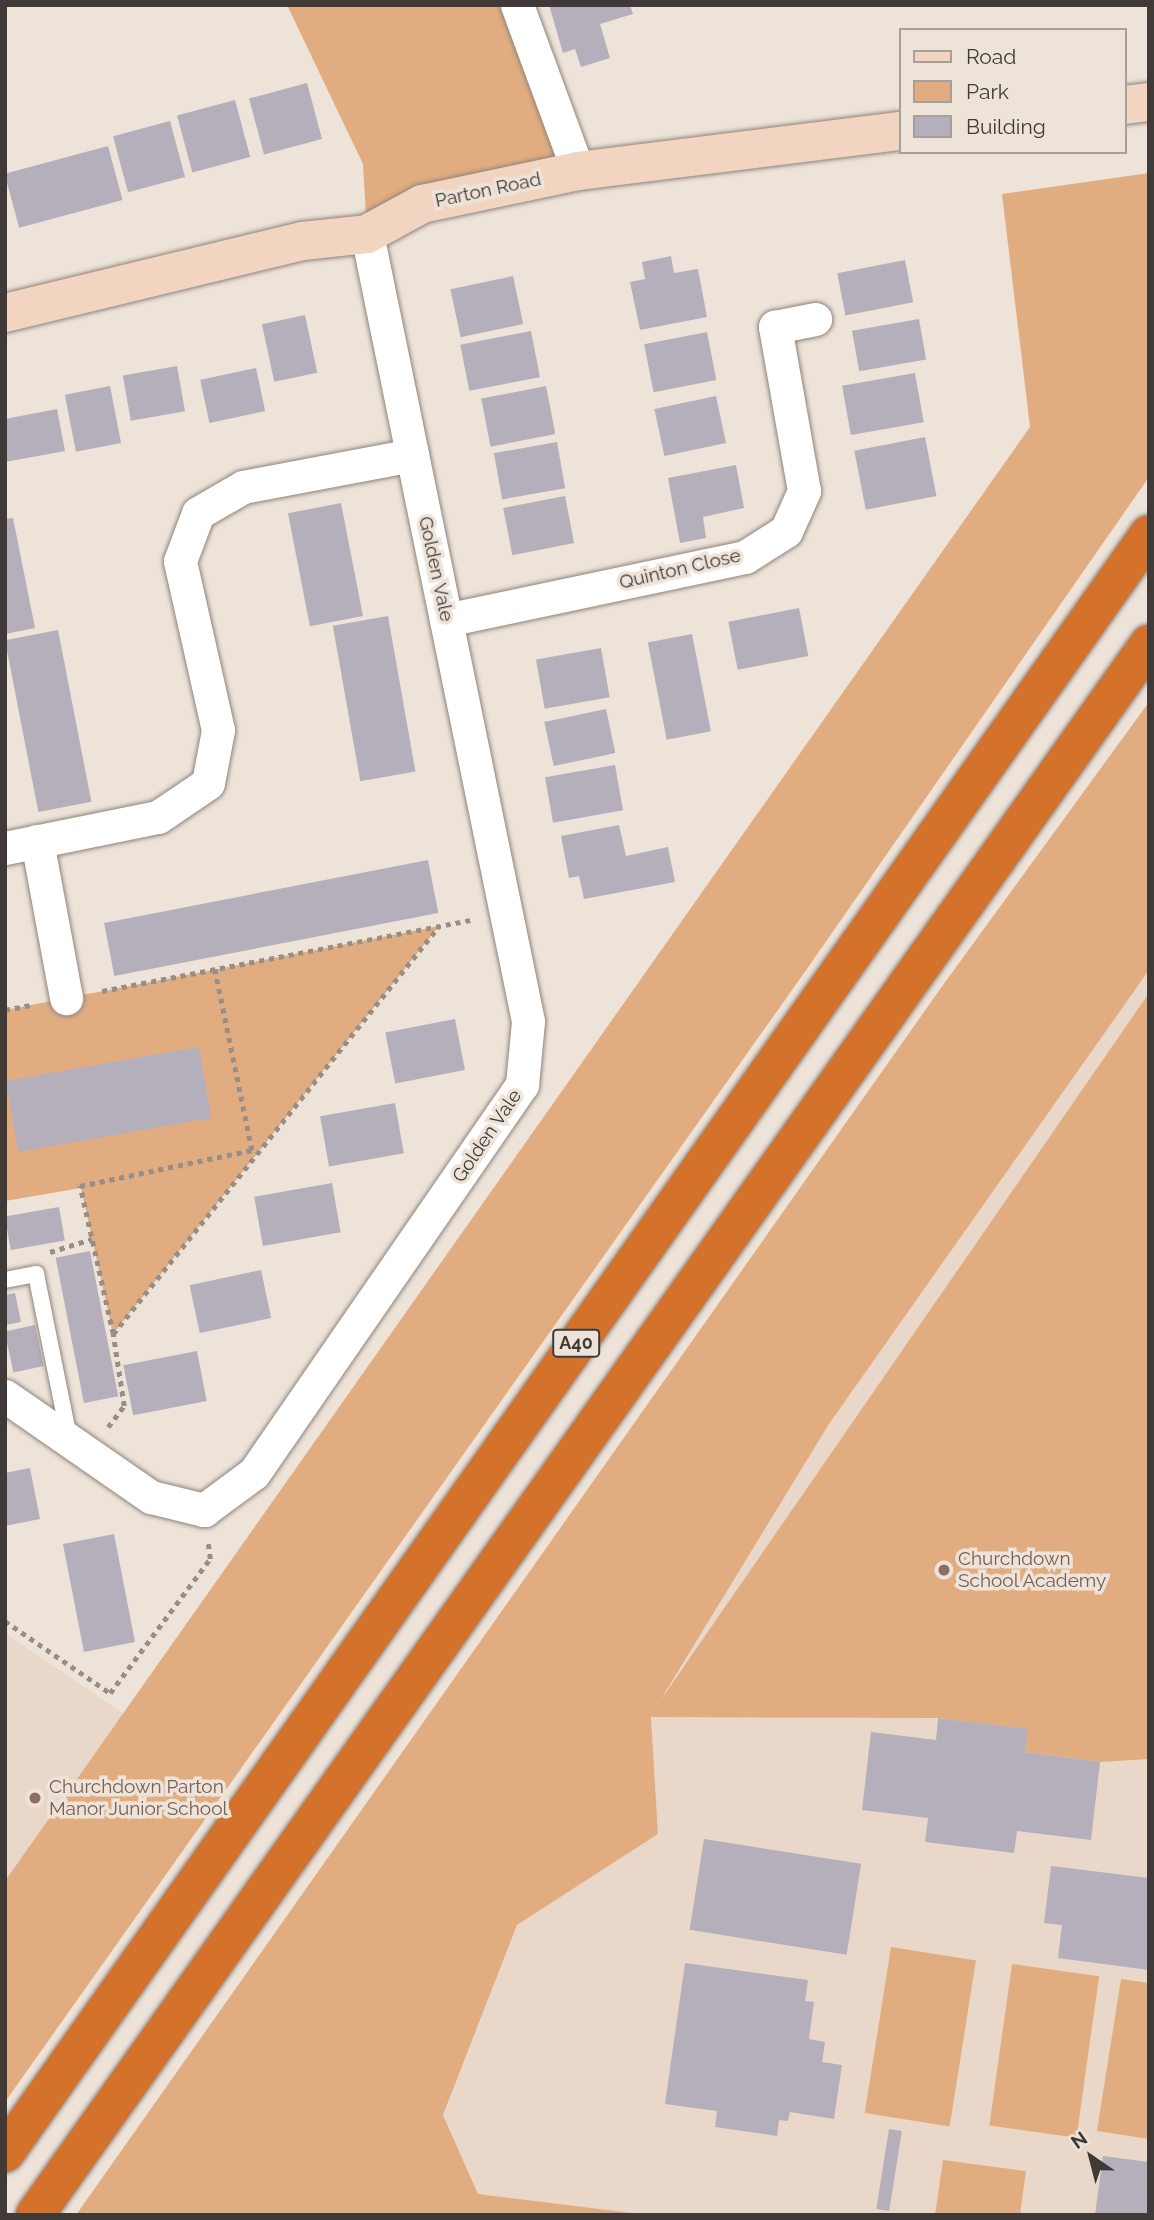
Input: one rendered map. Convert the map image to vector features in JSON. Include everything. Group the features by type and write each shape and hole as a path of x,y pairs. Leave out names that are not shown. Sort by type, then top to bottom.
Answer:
{"highway":[{"name":"A40","path":"5,2153 1149,534"},
{"path":"35,2215 1149,644"}],"street":[{"path":"517,5 578,172"},
{"path":"1126,105 1149,102"},
{"name":"Parton Road","path":"5,313 303,241 367,234 422,204 578,172 898,131"},
{"name":"Golden Vale","path":"204,1510 254,1473 522,1086 528,1021 367,234"},
{"name":"Quinton Close","path":"446,620 745,557 786,531 804,491 775,327 815,319"},
{"path":"5,848 158,817 208,783 218,730 180,561 198,513 243,487 412,455"},
{"path":"37,841 66,998"},
{"path":"5,1396 151,1497 204,1510"}],"lane":[{"path":"5,1280 36,1274 78,1447"}],"path":[{"path":"5,1010 506,913"},
{"path":"113,1334 439,926"},
{"path":"215,969 253,1158"},
{"path":"78,1447 124,1406 113,1334 80,1186 252,1150"},
{"path":"36,1274 51,1251 92,1239"},
{"path":"5,1621 110,1693 210,1559 204,1510"}],"shaded area":[{"name":"Churchdown School Academy","path":"1149,970 1149,2215 649,2215 478,2194 443,2115 517,1925 658,1834 651,1717 829,1424"},
{"name":"Churchdown Parton Manor Junior School","path":"5,1633 124,1714 5,1881"}],"green space":[{"path":"287,5 517,5 578,171 367,234 363,164"},
{"path":"1149,173 1149,477 809,966 5,2102 5,1881 1030,427 1002,194"},
{"path":"1149,702 1149,970 829,1424 660,1701 1149,993 1149,1759 1100,1762 1025,1752 1027,1729 938,1718 651,1717 658,1834 517,1925 443,2115 478,2194 649,2215 76,2215 943,985"},
{"path":"439,926 113,1334 81,1188 5,1201 5,1010"},
{"path":"891,1947 976,1960 950,2126 865,2113"},
{"path":"1012,1964 1099,1976 1076,2138 989,2125"},
{"path":"1121,1979 1149,1983 1149,2139 1097,2131"},
{"path":"943,2160 1026,2171 1020,2215 935,2215"}],"building":[{"path":"549,5 630,5 633,14 600,24 610,58 581,67 575,49 563,53"},
{"path":"307,83 322,139 264,155 249,99"},
{"path":"235,100 250,157 192,173 177,116"},
{"path":"170,121 185,177 128,192 113,136"},
{"path":"108,146 122,200 19,228 5,174"},
{"path":"671,256 674,273 698,269 707,317 640,330 630,282 645,279 642,262"},
{"path":"905,260 913,302 845,315 837,273"},
{"path":"513,276 523,324 461,337 450,289"},
{"path":"305,315 317,373 274,382 262,324"},
{"path":"919,319 926,359 859,371 852,331"},
{"path":"531,331 540,377 469,391 460,345"},
{"path":"707,332 716,380 654,392 644,344"},
{"path":"177,366 185,411 131,421 123,376"},
{"path":"256,368 265,411 209,423 200,380"},
{"path":"915,373 924,422 851,435 842,386"},
{"path":"110,386 121,443 76,452 65,395"},
{"path":"546,386 555,434 491,447 481,399"},
{"path":"716,396 726,443 664,456 654,409"},
{"path":"57,409 65,451 5,462 5,419"},
{"path":"925,437 936,496 866,510 854,451"},
{"path":"557,442 565,488 502,499 494,453"},
{"path":"736,465 744,508 703,517 706,538 680,543 668,478"},
{"path":"565,496 574,543 512,555 503,508"},
{"path":"341,503 363,616 310,626 288,513"},
{"path":"13,518 35,628 5,634 5,519"},
{"path":"799,608 808,656 738,670 728,622"},
{"path":"388,616 415,772 360,781 333,626"},
{"path":"58,630 91,802 38,812 5,640"},
{"path":"692,634 711,731 667,740 648,643"},
{"path":"601,648 610,697 545,709 536,659"},
{"path":"606,709 615,753 554,766 544,722"},
{"path":"615,765 623,810 553,823 545,777"},
{"path":"619,825 626,856 668,847 675,882 584,899 579,876 569,878 561,836"},
{"path":"428,860 438,913 114,976 104,923"},
{"path":"455,1019 465,1070 395,1084 385,1033"},
{"path":"199,1047 212,1118 18,1152 6,1081"},
{"path":"395,1103 404,1153 329,1166 320,1116"},
{"path":"332,1183 341,1232 263,1246 254,1197"},
{"path":"59,1207 65,1240 11,1250 5,1217"},
{"path":"90,1251 118,1396 84,1403 56,1258"},
{"path":"261,1270 271,1318 200,1333 190,1285"},
{"path":"15,1293 21,1322 5,1325 5,1295"},
{"path":"35,1325 44,1366 13,1373 5,1331"},
{"path":"197,1351 207,1401 133,1415 123,1365"},
{"path":"30,1468 40,1519 5,1526 5,1473"},
{"path":"114,1534 135,1642 84,1652 63,1544"},
{"path":"938,1718 1028,1729 1025,1752 1100,1762 1091,1840 1017,1831 1014,1853 925,1842 928,1818 862,1810 871,1732 936,1740"},
{"path":"704,1839 861,1864 847,1955 690,1930"},
{"path":"1051,1866 1149,1878 1149,1970 1058,1958 1062,1925 1044,1923"},
{"path":"685,1963 808,1980 805,2001 814,2002 809,2039 825,2042 822,2062 842,2065 834,2119 790,2112 788,2121 779,2120 777,2136 715,2127 717,2111 665,2104"},
{"path":"889,2129 902,2131 889,2211 876,2209"},
{"path":"1103,2156 1149,2162 1149,2215 1095,2215"}],"place":[{"name":"Churchdown School Academy","path":"944,1570"},
{"name":"Churchdown Parton Manor Junior School","path":"35,1798"}]}
